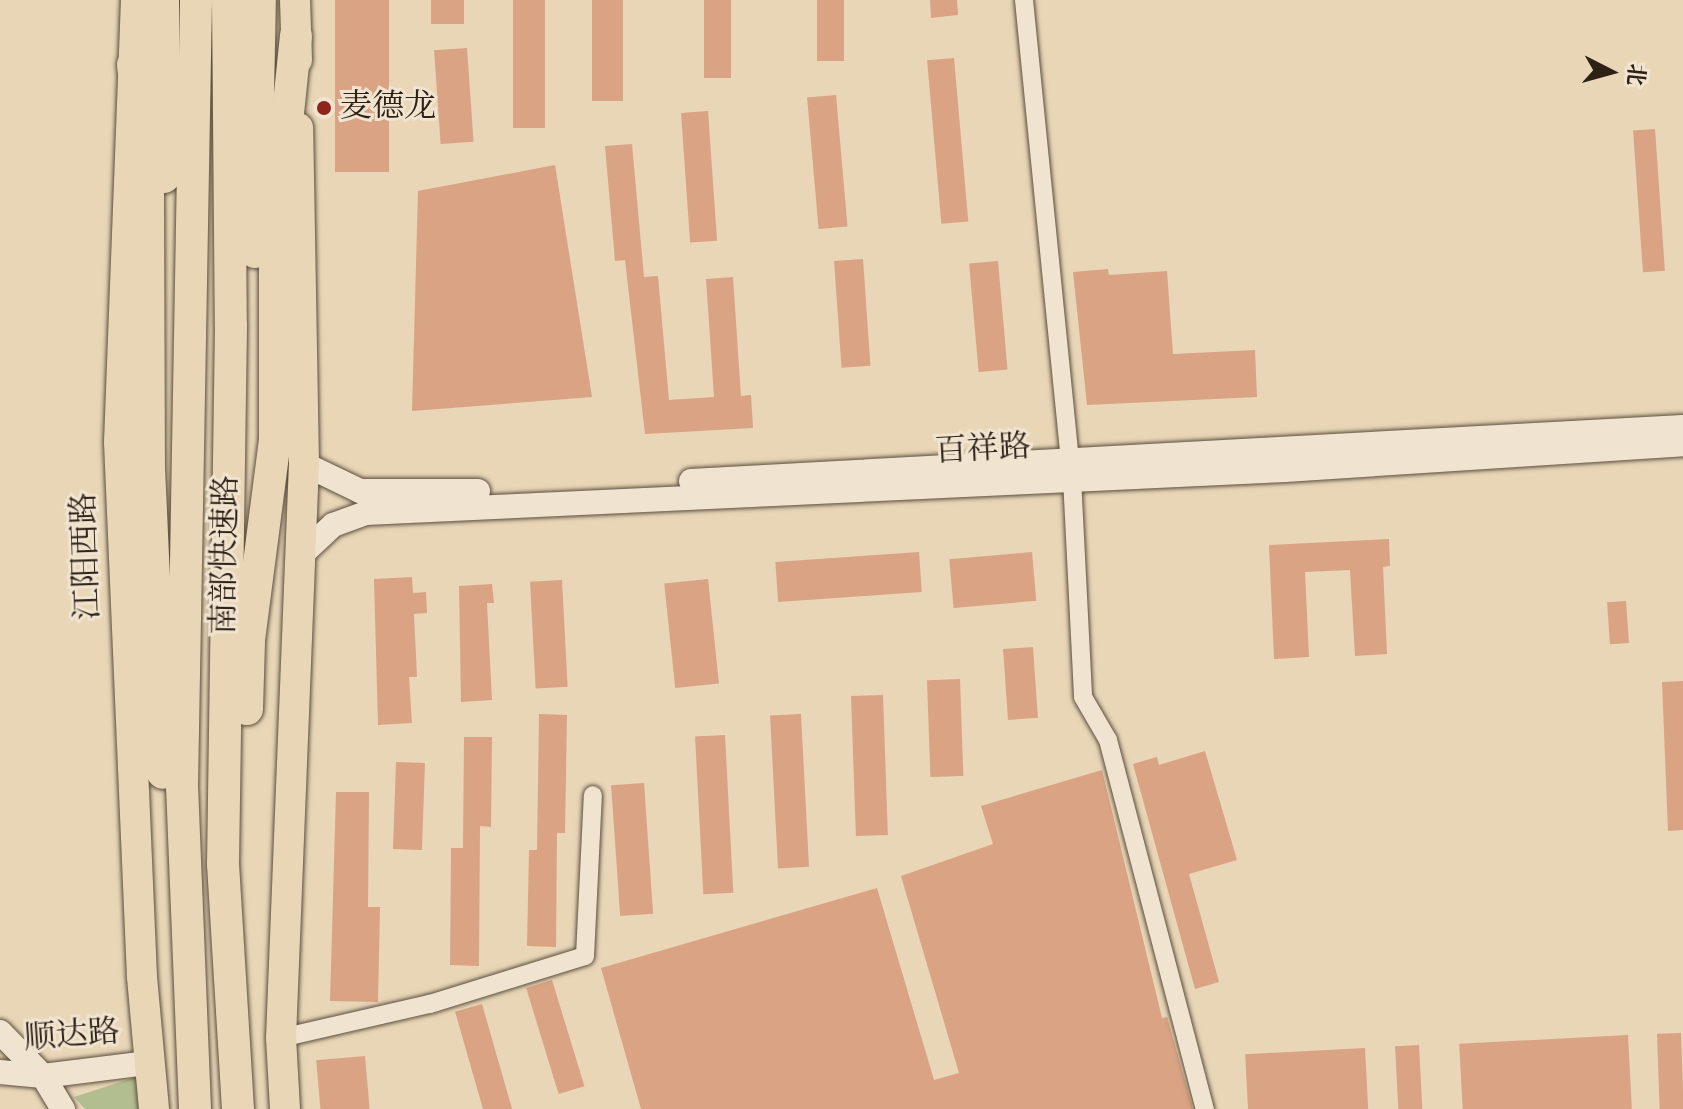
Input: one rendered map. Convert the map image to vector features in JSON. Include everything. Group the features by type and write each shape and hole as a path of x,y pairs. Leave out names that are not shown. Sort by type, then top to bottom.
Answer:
{"highway":[{"path":"157,660 178,323 163,0"},
{"name":"南部快速路","path":"195,1109 182,787 178,323 196,0"},
{"name":"南部快速路","path":"228,0 231,326 223,864 238,1109"},
{"path":"233,1056 249,640 257,0"},
{"path":"249,640 275,439 275,239 296,36"},
{"path":"133,65 148,193 149,468 168,877 191,1055"}],"main road":[{"name":"江阳西路","path":"136,0 119,442 148,1063 154,1109"},
{"path":"285,1109 281,1038 304,464 295,0"}],"street":[{"path":"1024,0 1069,469 1083,697 1108,740 1205,1109"},
{"name":"百祥路","path":"300,556 333,525 366,513 1683,427"},
{"name":"百祥路","path":"304,464 360,491 525,491 1683,444"},
{"path":"281,1038 430,1004 585,956 593,795"},
{"path":"0,1032 43,1076 63,1109"},
{"name":"顺达路","path":"0,1072 43,1076 148,1063"}],"green space":[{"path":"139,1076 140,1109 85,1109 74,1097"}],"building":[{"path":"335,0 389,0 389,172 335,172"},
{"path":"431,0 464,0 464,24 431,24"},
{"path":"513,0 545,0 545,128 513,128"},
{"path":"592,0 623,0 623,101 592,101"},
{"path":"704,0 731,0 731,78 704,78"},
{"path":"817,0 844,0 844,61 817,61"},
{"path":"930,0 957,0 958,15 931,18"},
{"path":"467,48 474,142 441,144 434,50"},
{"path":"954,58 968,221 941,224 927,60"},
{"path":"836,95 848,226 819,229 807,98"},
{"path":"708,111 717,241 690,243 681,113"},
{"path":"1655,129 1665,271 1643,272 1633,131"},
{"path":"632,144 644,277 658,276 669,400 714,397 706,279 733,277 741,396 751,395 753,428 645,434 625,260 615,261 605,146"},
{"path":"555,165 592,397 412,411 418,191"},
{"path":"863,259 870,366 842,368 834,261"},
{"path":"998,261 1007,370 979,372 969,264"},
{"path":"1108,269 1109,275 1167,271 1173,354 1255,350 1257,397 1087,405 1073,272"},
{"path":"1389,539 1390,566 1383,567 1387,654 1355,656 1350,570 1305,572 1309,657 1274,659 1269,545"},
{"path":"919,552 922,592 778,602 775,562"},
{"path":"1032,552 1036,601 954,608 949,559"},
{"path":"412,577 413,593 426,592 427,613 414,614 417,677 409,677 412,723 378,725 374,579"},
{"path":"708,579 719,683 675,688 664,584"},
{"path":"562,580 568,687 536,689 530,582"},
{"path":"492,584 494,603 487,603 492,700 461,702 459,586"},
{"path":"1626,601 1629,643 1610,644 1607,602"},
{"path":"1033,647 1038,718 1008,720 1003,649"},
{"path":"960,679 963,776 930,777 927,680"},
{"path":"1683,681 1683,830 1668,831 1662,682"},
{"path":"883,695 888,835 856,836 851,696"},
{"path":"539,714 567,715 565,833 557,833 556,947 527,946 529,850 537,850"},
{"path":"801,714 809,867 778,868 770,716"},
{"path":"725,735 733,893 703,894 695,737"},
{"path":"464,737 492,737 491,827 480,826 479,966 450,965 451,848 463,848"},
{"path":"1205,751 1237,860 1189,874 1219,982 1195,989 1133,764 1157,757 1159,765"},
{"path":"396,762 425,763 422,850 393,849"},
{"path":"1102,770 1162,1018 1167,1017 1193,1109 641,1109 601,968 877,888 934,1080 959,1073 901,876 993,844 981,806"},
{"path":"644,783 653,914 620,916 611,785"},
{"path":"336,792 369,792 368,907 380,907 378,1002 330,1001"},
{"path":"552,980 584,1086 559,1094 526,988"},
{"path":"482,1004 512,1109 483,1109 455,1012"},
{"path":"1681,1033 1683,1109 1660,1109 1657,1034"},
{"path":"1628,1035 1632,1109 1463,1109 1459,1044"},
{"path":"1419,1045 1422,1109 1398,1109 1395,1046"},
{"path":"1365,1048 1368,1109 1248,1109 1245,1054"},
{"path":"365,1056 370,1109 320,1109 316,1060"}],"place":[{"name":"麦德龙","path":"324,108"}]}
